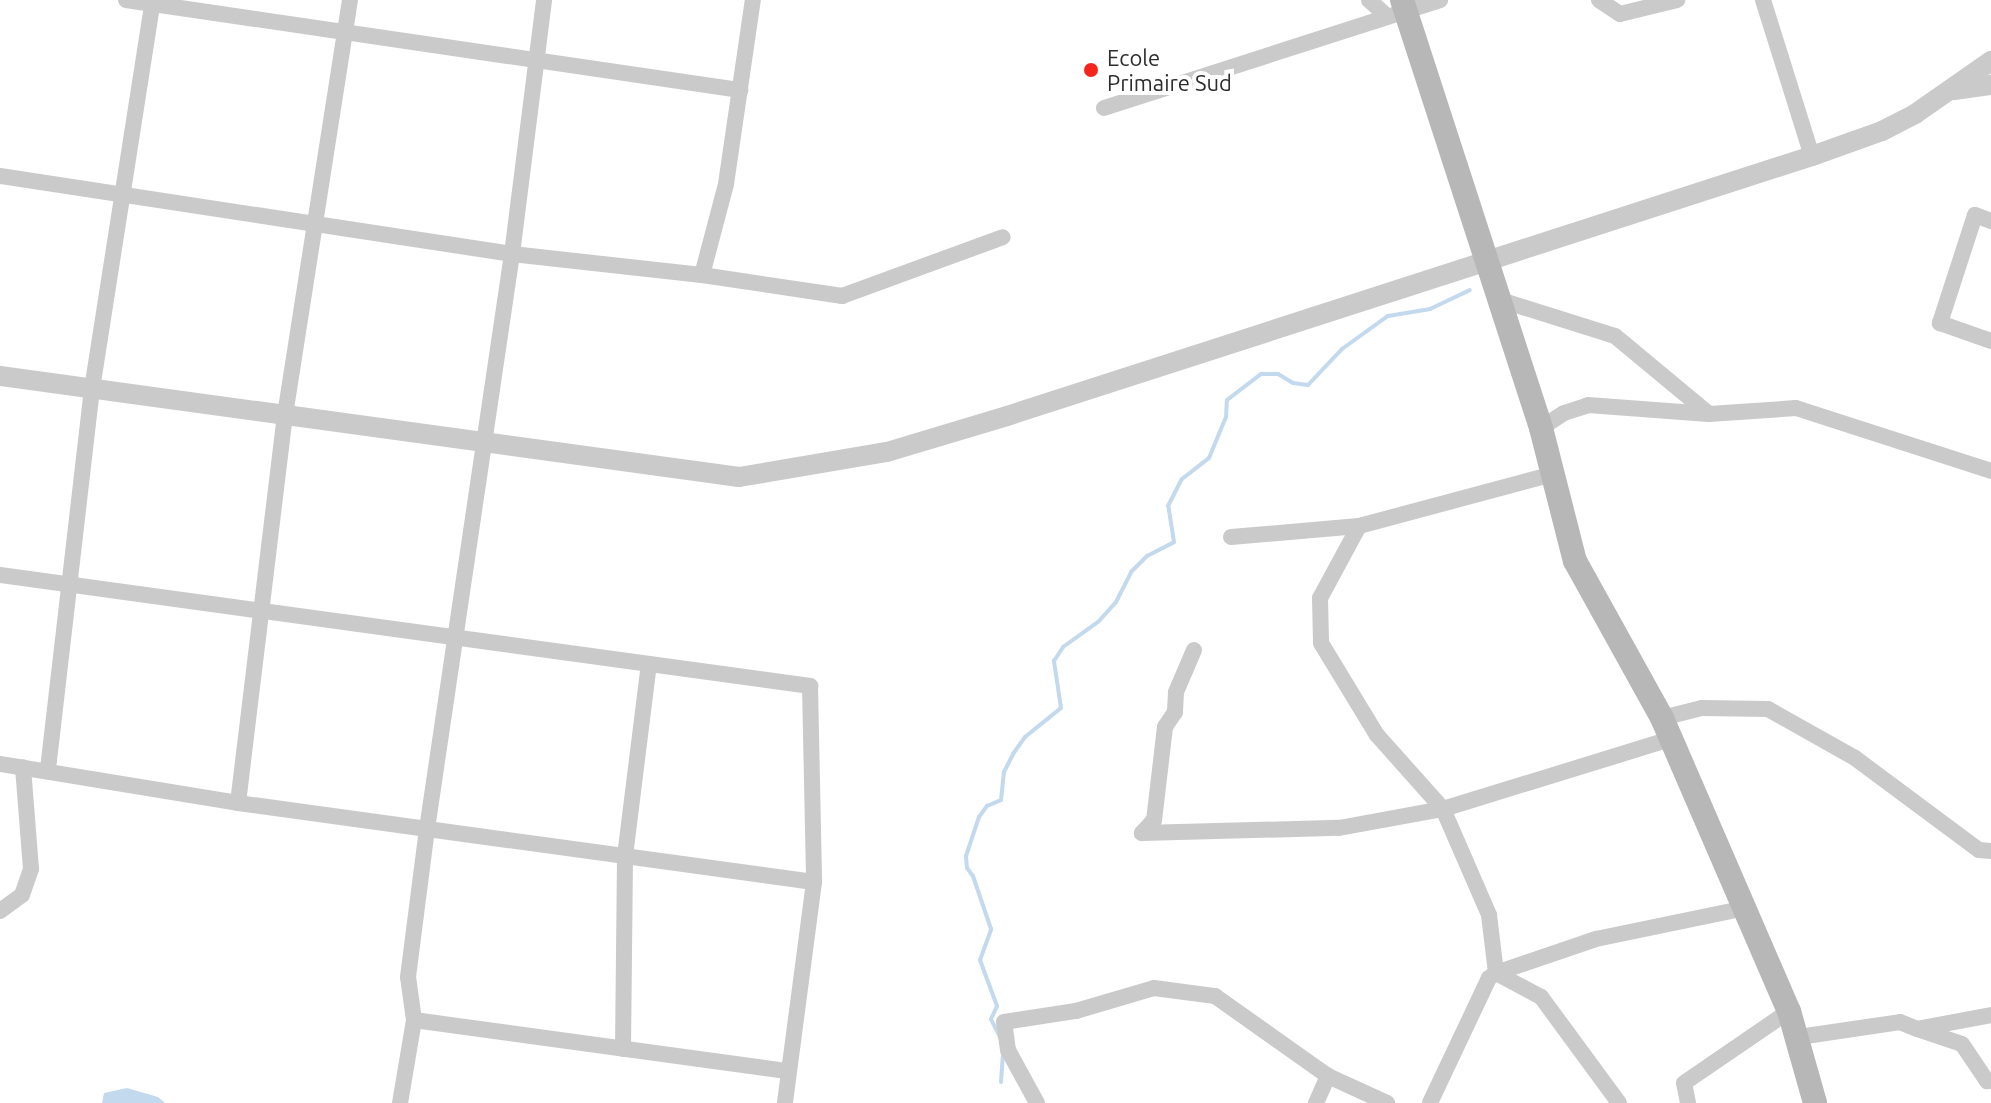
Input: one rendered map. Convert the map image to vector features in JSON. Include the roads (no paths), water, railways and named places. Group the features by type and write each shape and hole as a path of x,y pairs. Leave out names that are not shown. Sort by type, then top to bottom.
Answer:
{"main road":[{"path":"1398,9 1541,428 1550,475 1575,561 1667,728 1789,1011 1799,1037 1815,1103"}],"street":[{"path":"126,0 740,90"},
{"path":"238,803 285,415 350,0"},
{"path":"400,1103 414,1020 408,977 427,829 458,637 544,0"},
{"path":"702,275 726,184 753,0"},
{"path":"1369,0 1398,9"},
{"path":"1104,108 1398,9 1440,0"},
{"path":"1599,0 1620,14 1677,0"},
{"path":"1763,0 1812,156"},
{"path":"48,769 92,389 153,2"},
{"path":"0,376 739,477 887,452 1190,358 1484,259 1812,156 1882,131 1991,61"},
{"path":"1950,90 1991,85"},
{"path":"0,176 512,254 702,275 842,296 1003,237"},
{"path":"1991,221 1975,215 1940,323 1991,341"},
{"path":"1497,299 1615,336 1709,414"},
{"path":"1541,428 1564,413 1588,405 1709,414 1796,408 1991,471"},
{"path":"1231,537 1359,526 1550,475"},
{"path":"1359,526 1320,598 1321,643 1377,735 1443,809 1489,915 1496,973"},
{"path":"0,575 810,686 814,882 785,1103"},
{"path":"1194,650 1176,692 1175,712 1165,727 1154,820 1142,833 1339,828 1443,809 1667,728 1702,708 1768,709 1855,758 1979,850 1991,851"},
{"path":"623,1049 625,856 649,664"},
{"path":"0,764 48,769 238,803 814,882"},
{"path":"0,911 22,895 31,869 23,767"},
{"path":"1430,1103 1489,978 1496,973 1596,939 1746,908"},
{"path":"1496,973 1541,997 1619,1103"},
{"path":"1037,1103 1008,1050 1004,1022 1076,1011 1154,988 1215,996 1328,1076 1387,1103"},
{"path":"1688,1103 1684,1083 1789,1011"},
{"path":"1917,1029 1991,1015"},
{"path":"414,1020 788,1071"},
{"path":"1799,1037 1900,1022 1962,1044 1987,1081 1991,1081"},
{"path":"1316,1103 1328,1076"}],"water":[{"path":"127,1088 158,1097 165,1103 102,1103 104,1093"}],"waterway":[{"path":"1000,1037 991,1019 997,1006 980,960 991,929 973,876 967,868 966,856 979,817 987,806 1001,800 1004,772 1013,754 1025,737 1061,708 1054,661 1063,647 1099,621 1116,602 1131,572 1147,556 1174,542 1168,506 1182,479 1209,458 1226,417 1227,400 1261,374 1278,374 1293,383 1308,385 1342,349 1388,316 1430,309 1470,290"},
{"path":"1001,1082 1003,1053"}],"place":[{"name":"Ecole Primaire Sud","path":"1091,70"}]}
